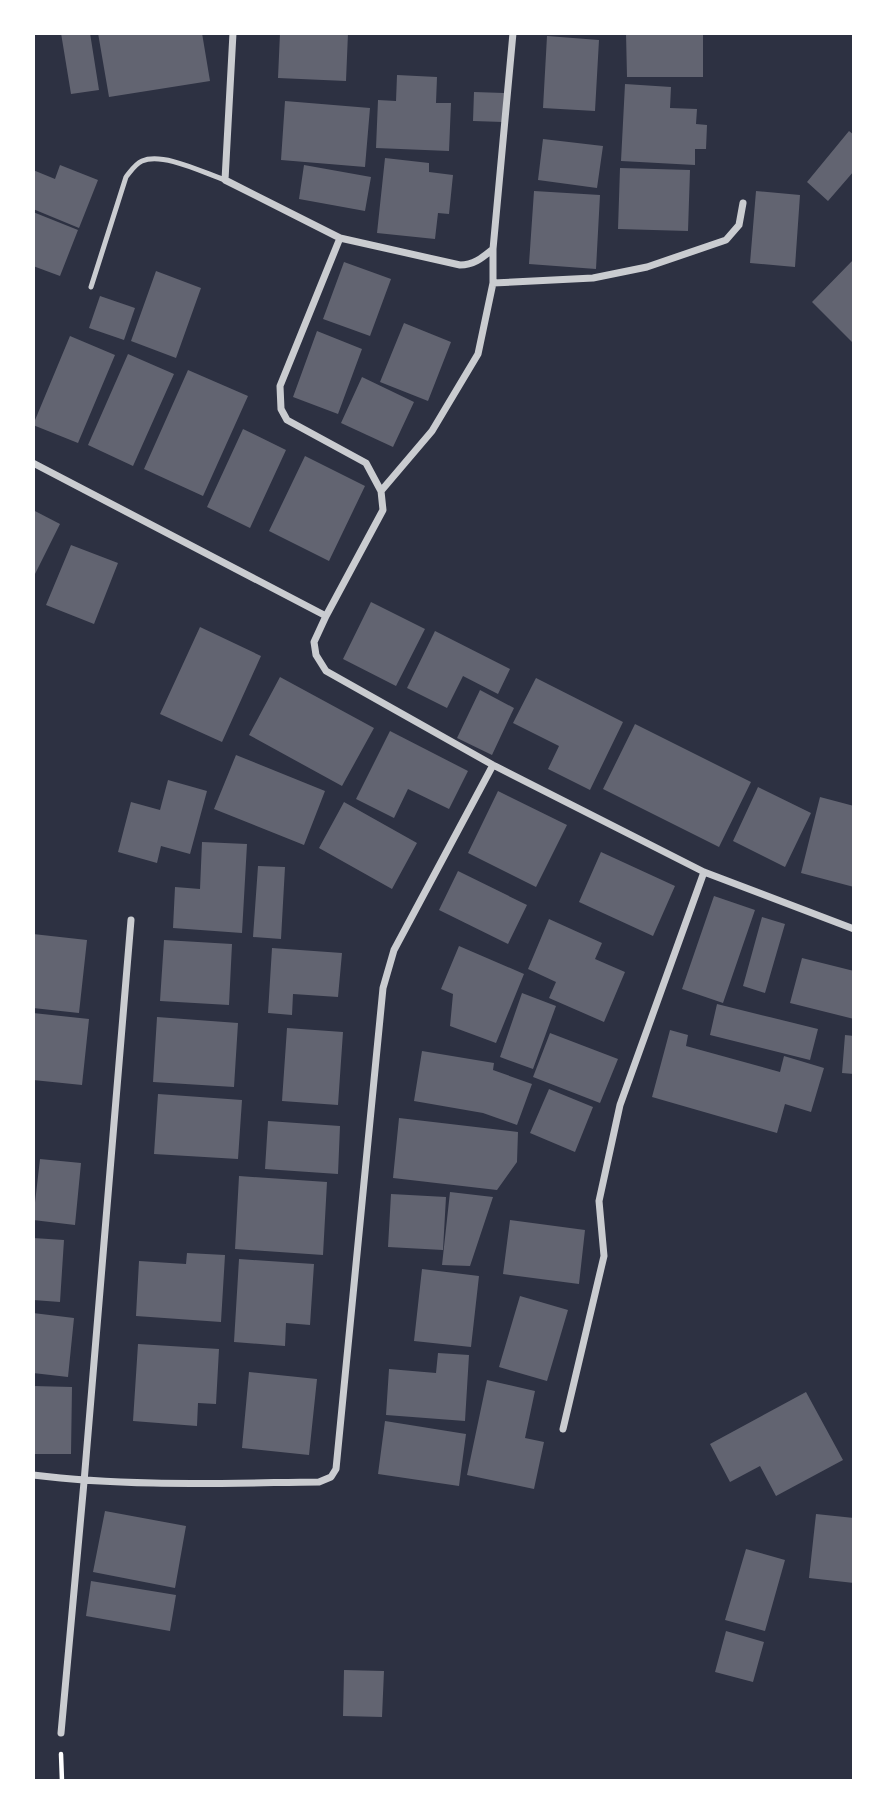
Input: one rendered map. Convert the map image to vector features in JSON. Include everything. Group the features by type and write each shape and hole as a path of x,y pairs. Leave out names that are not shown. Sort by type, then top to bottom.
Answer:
{"street":[{"path":"233,33 225,180 340,237 460,265 477,262 493,249"},
{"path":"381,491 432,431 478,354 493,283 493,249 513,33"},
{"path":"493,283 593,278 647,267 726,240 739,225 743,203"},
{"path":"340,237 280,386 281,409 287,420 366,463 381,491 383,510 314,642 316,655 326,671 493,765 704,872 854,929"},
{"path":"33,463 326,616"},
{"path":"33,1475 84,1482 161,1484 319,1482 331,1477 337,1469 383,988 394,950 493,765"},
{"path":"563,1429 604,1256 599,1201 620,1105 704,872"},
{"path":"61,1733 131,920"}],"lane":[{"path":"91,287 126,177 136,165 155,158 225,180"}],"building":[{"path":"61,33 90,33 99,90 71,94"},
{"path":"98,33 202,33 210,81 109,97"},
{"path":"280,33 348,33 346,81 278,78"},
{"path":"626,33 703,33 703,77 627,77"},
{"path":"547,36 599,40 595,111 543,108"},
{"path":"397,75 437,77 436,103 451,103 449,151 376,148 378,100 396,101"},
{"path":"625,84 671,87 670,108 697,109 696,124 707,125 706,149 695,149 695,165 621,161"},
{"path":"474,92 504,93 503,122 473,121"},
{"path":"285,101 370,108 365,167 281,160"},
{"path":"849,131 854,135 854,171 828,201 807,182"},
{"path":"543,139 603,146 597,188 538,180"},
{"path":"385,158 429,163 429,172 453,175 449,214 438,213 435,239 377,233"},
{"path":"60,165 98,180 79,228 33,209 33,170 55,179"},
{"path":"304,165 371,177 365,211 299,199"},
{"path":"620,168 690,170 688,231 618,229"},
{"path":"534,191 600,195 596,269 529,264"},
{"path":"756,191 800,195 795,267 750,263"},
{"path":"33,212 78,230 60,276 33,266"},
{"path":"854,259 854,344 812,302"},
{"path":"344,262 391,279 370,336 323,319"},
{"path":"156,271 201,288 176,358 131,341"},
{"path":"100,296 135,308 124,340 89,328"},
{"path":"404,323 451,342 428,401 380,382"},
{"path":"317,331 362,349 338,414 293,397"},
{"path":"70,336 115,355 78,443 33,425"},
{"path":"128,354 174,374 133,466 88,445"},
{"path":"188,370 248,396 203,496 144,469"},
{"path":"362,377 414,402 393,447 341,423"},
{"path":"243,429 286,450 250,528 207,507"},
{"path":"305,456 365,486 329,561 269,531"},
{"path":"33,510 60,524 33,578"},
{"path":"71,545 118,563 94,624 46,605"},
{"path":"371,602 425,629 396,686 343,659"},
{"path":"200,627 261,656 222,742 160,714"},
{"path":"435,631 510,669 498,694 463,676 447,708 407,688"},
{"path":"280,677 374,728 342,786 249,735"},
{"path":"536,678 623,722 590,790 548,769 559,746 513,723"},
{"path":"480,690 514,708 492,755 457,738"},
{"path":"635,724 751,782 719,847 603,789"},
{"path":"390,731 468,771 449,809 408,789 394,818 356,799"},
{"path":"236,755 325,791 304,845 214,809"},
{"path":"168,780 207,791 190,854 161,846 157,863 118,852 131,802 160,810"},
{"path":"758,787 811,813 785,867 733,841"},
{"path":"498,791 567,825 536,887 468,853"},
{"path":"820,797 854,806 854,887 801,873"},
{"path":"344,802 417,843 392,889 319,848"},
{"path":"202,842 247,844 242,933 173,928 175,887 200,889"},
{"path":"601,852 675,886 653,936 579,902"},
{"path":"258,866 285,867 281,939 253,937"},
{"path":"458,871 527,905 508,944 439,910"},
{"path":"714,896 755,910 723,1003 682,989"},
{"path":"762,917 785,924 765,993 743,986"},
{"path":"549,919 602,943 595,959 625,972 604,1022 549,998 556,982 528,969"},
{"path":"33,934 87,940 79,1013 33,1008"},
{"path":"164,940 232,944 229,1005 160,1001"},
{"path":"459,946 524,974 496,1043 450,1026 453,994 441,989"},
{"path":"272,948 342,953 338,997 293,994 292,1015 268,1013"},
{"path":"802,958 854,971 854,1019 790,1003"},
{"path":"522,993 556,1006 533,1069 500,1057"},
{"path":"717,1004 818,1029 810,1060 710,1035"},
{"path":"33,1013 89,1019 82,1085 33,1080"},
{"path":"157,1017 238,1023 234,1087 153,1082"},
{"path":"287,1028 343,1032 338,1105 282,1101"},
{"path":"670,1030 688,1035 686,1046 780,1072 784,1056 824,1068 811,1112 785,1104 777,1133 652,1097"},
{"path":"550,1033 618,1059 600,1103 533,1077"},
{"path":"845,1035 854,1036 854,1074 842,1073"},
{"path":"422,1051 494,1063 493,1070 532,1084 517,1125 483,1113 414,1101"},
{"path":"549,1089 593,1107 575,1152 530,1133"},
{"path":"158,1094 242,1100 238,1159 154,1154"},
{"path":"399,1118 518,1132 517,1162 497,1190 393,1178"},
{"path":"268,1121 340,1126 338,1174 265,1169"},
{"path":"40,1159 81,1163 75,1225 33,1220"},
{"path":"239,1176 327,1182 323,1255 235,1249"},
{"path":"450,1192 493,1197 470,1266 442,1265"},
{"path":"391,1194 446,1197 443,1250 388,1247"},
{"path":"510,1220 585,1230 579,1284 503,1274"},
{"path":"33,1238 64,1240 60,1302 33,1300"},
{"path":"187,1253 225,1255 221,1322 136,1316 139,1261 186,1264"},
{"path":"239,1259 314,1264 310,1325 286,1323 285,1346 234,1342"},
{"path":"422,1269 479,1276 471,1347 414,1341"},
{"path":"520,1296 568,1310 547,1381 499,1367"},
{"path":"33,1313 74,1318 68,1377 33,1373"},
{"path":"138,1344 219,1349 216,1404 198,1403 197,1426 133,1421"},
{"path":"438,1353 469,1355 465,1421 386,1415 389,1369 436,1373"},
{"path":"249,1372 317,1379 309,1455 242,1448"},
{"path":"487,1380 535,1391 525,1438 544,1442 534,1489 467,1475"},
{"path":"33,1386 72,1387 71,1454 33,1454"},
{"path":"806,1392 843,1460 776,1496 760,1466 730,1482 710,1444"},
{"path":"385,1421 466,1434 459,1486 378,1474"},
{"path":"105,1511 186,1526 175,1588 93,1572"},
{"path":"816,1514 854,1518 854,1583 809,1578"},
{"path":"746,1549 785,1560 765,1631 725,1620"},
{"path":"91,1581 176,1595 170,1631 86,1616"},
{"path":"726,1631 764,1642 753,1682 715,1672"},
{"path":"344,1670 384,1671 382,1717 343,1716"}]}
